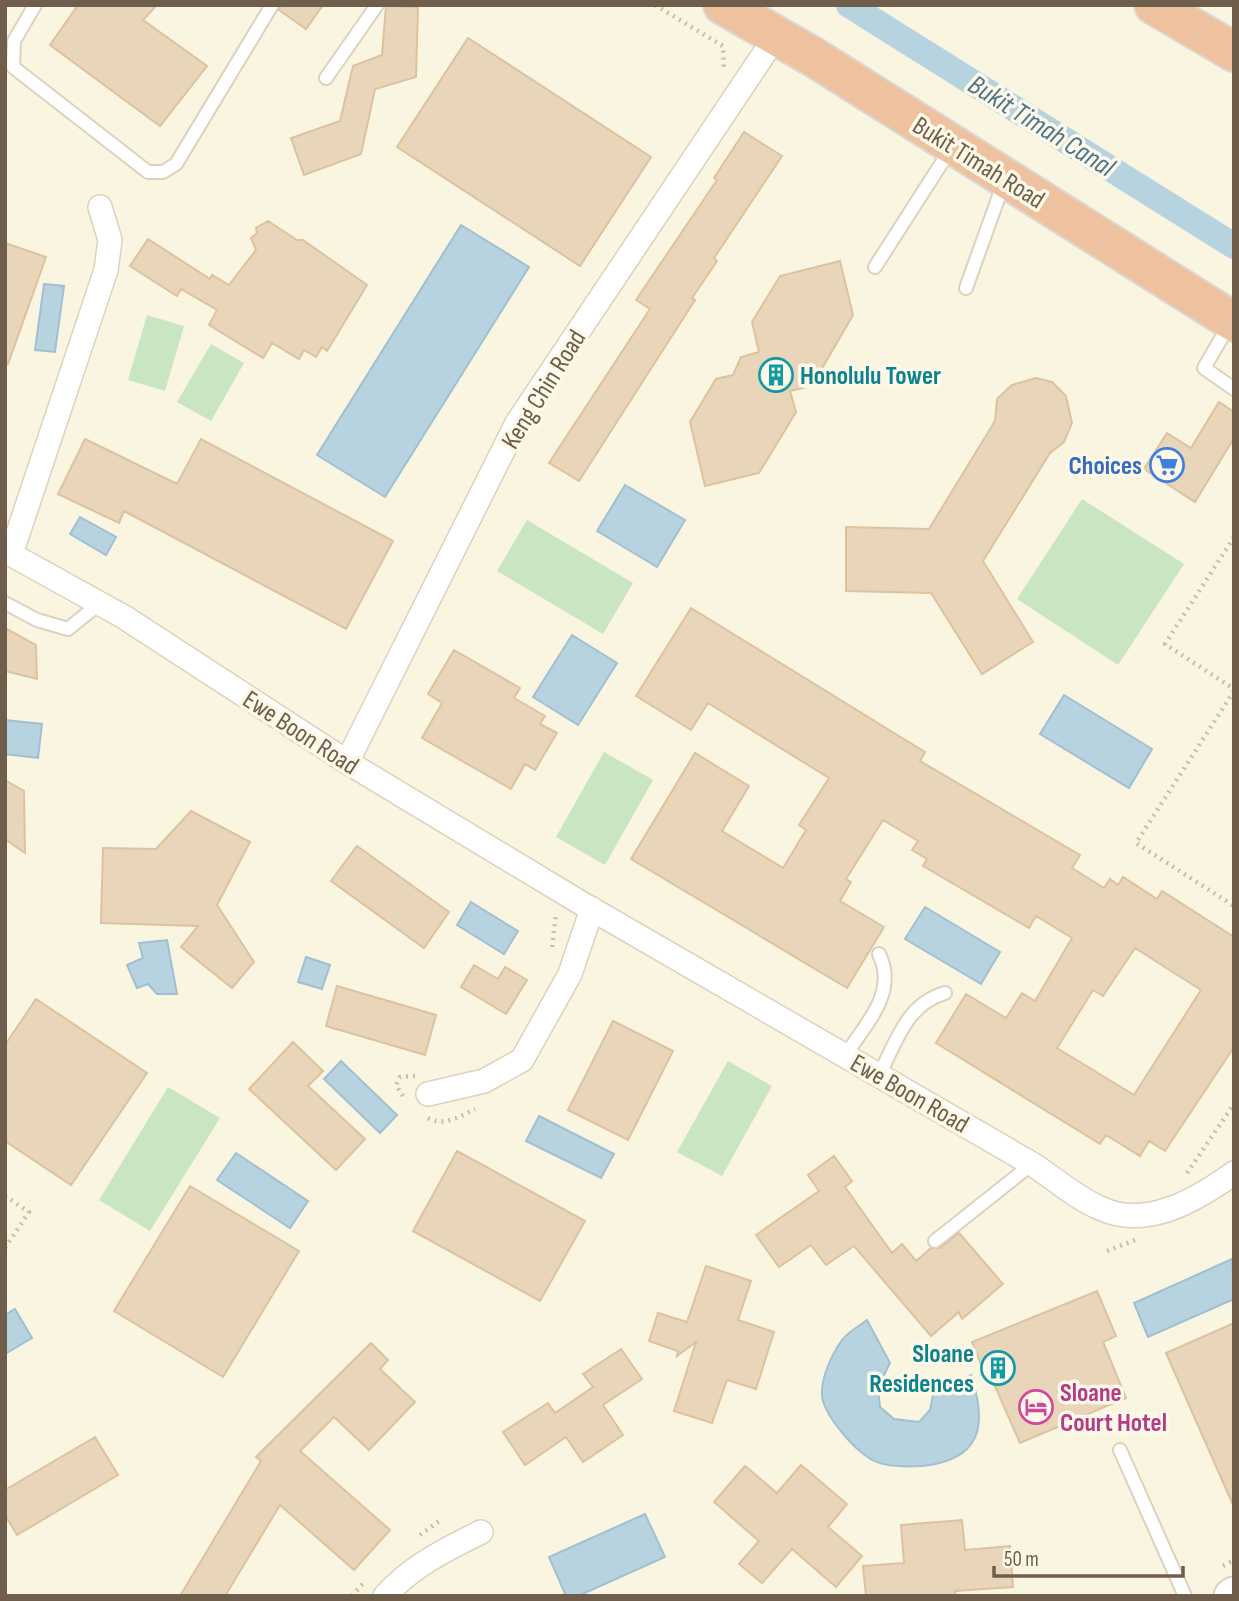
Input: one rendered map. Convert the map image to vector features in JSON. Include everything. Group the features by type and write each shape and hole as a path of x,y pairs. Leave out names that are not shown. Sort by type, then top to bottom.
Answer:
{"highway":[{"name":"Bukit Timah Road","path":"723,5 953,145 1233,321"},
{"path":"1154,5 1234,52"}],"street":[{"name":"Keng Chin Road","path":"347,762 517,423 776,36"},
{"name":"Ewe Boon Road","path":"100,207 110,240 106,270 8,552 100,603 347,762 592,909 1032,1164 1101,1209 1142,1217 1181,1205 1234,1173"},
{"path":"428,1094 484,1081 522,1060 570,974 592,909"},
{"path":"385,1596 399,1581 432,1557 481,1532"}],"lane":[{"path":"35,5 13,41 13,67 148,172 156,173 176,164 272,5"},
{"path":"326,78 377,5"},
{"path":"875,267 953,145"},
{"path":"966,288 1006,178"},
{"path":"1233,321 1204,365 1205,370 1234,390"},
{"path":"5,603 37,620 68,629 100,603"},
{"path":"845,1056 883,998 886,968 879,954"},
{"path":"879,1075 916,1008 930,997 945,993"},
{"path":"935,1241 1032,1164"},
{"path":"1120,1450 1184,1594"}],"path":[{"path":"1234,537 1164,645 1234,690 1136,843 1234,906"},
{"path":"1181,1183 1234,1104"},
{"path":"5,1196 29,1212 5,1248"},
{"path":"1184,1594 1234,1560"}],"green space":[{"path":"147,315 184,326 165,391 128,380"},
{"path":"211,344 244,363 211,421 177,402"},
{"path":"1082,499 1184,564 1118,665 1017,599"},
{"path":"527,520 633,583 603,634 497,571"},
{"path":"604,752 653,780 605,865 556,837"},
{"path":"728,1061 772,1086 722,1176 677,1152"},
{"path":"168,1087 220,1118 150,1231 99,1200"}],"water":[{"path":"461,225 529,267 385,497 317,455"},
{"path":"44,284 64,286 55,352 35,350"},
{"path":"625,485 685,520 657,567 597,531"},
{"path":"80,517 116,537 106,555 70,534"},
{"path":"572,635 617,663 578,725 533,697"},
{"path":"1064,695 1152,749 1129,788 1040,734"},
{"path":"5,720 42,724 38,758 5,754"},
{"path":"471,902 518,931 504,954 457,925"},
{"path":"925,907 1000,952 981,984 905,939"},
{"path":"167,940 177,994 157,994 148,984 137,988 127,965 143,958 139,943"},
{"path":"306,957 330,965 322,989 298,982"},
{"path":"341,1061 397,1115 380,1133 324,1079"},
{"path":"539,1116 614,1154 601,1178 526,1141"},
{"path":"236,1153 308,1201 290,1228 217,1180"},
{"path":"1232,1259 1234,1299 1148,1337 1134,1303"},
{"path":"15,1309 32,1338 5,1354 5,1315"},
{"path":"867,1320 890,1363 878,1387 880,1407 894,1419 919,1422 930,1410 934,1391 971,1375 979,1410 979,1425 968,1448 957,1456 922,1466 888,1465 869,1458 855,1447 833,1421 822,1395 825,1373 842,1340"},
{"path":"645,1514 665,1557 578,1596 566,1596 549,1557"}],"building":[{"path":"78,5 157,5 143,20 207,66 160,126 50,45"},
{"path":"281,5 323,5 306,29 279,10"},
{"path":"386,6 418,7 416,77 375,89 361,154 304,175 291,138 340,121 353,66 382,55"},
{"path":"468,38 651,157 580,266 397,147"},
{"path":"744,132 782,156 714,258 717,261 692,298 695,300 579,481 549,463 650,309 636,300 717,180 714,178"},
{"path":"268,221 297,240 303,240 367,285 327,351 322,347 316,357 304,350 299,359 272,343 263,358 209,325 217,310 181,289 177,296 130,266 148,239 210,279 212,275 229,285 256,250 251,238 257,233 256,228"},
{"path":"5,243 46,257 8,364 5,363"},
{"name":"Honolulu Tower","path":"840,261 853,315 817,377 800,379 803,388 790,391 796,412 759,473 705,486 690,422 716,379 733,375 741,357 759,352 752,322 780,276"},
{"path":"1036,378 1052,382 1066,396 1072,423 1064,442 1050,453 983,561 1033,642 982,674 931,593 846,591 846,527 929,529 995,421 997,399 1012,385"},
{"path":"1219,402 1234,412 1234,438 1195,502 1144,469 1167,433 1191,448"},
{"path":"85,439 177,484 201,439 393,541 346,629 124,511 119,523 58,494"},
{"path":"691,608 925,752 920,761 1080,855 1072,868 1104,888 1110,879 1118,885 1123,877 1157,899 1162,891 1234,937 1234,1047 1165,1151 1149,1141 1140,1156 1106,1135 1100,1144 936,1043 966,994 1006,1018 1022,993 1035,1001 1072,938 1036,916 1029,928 923,866 927,859 912,850 918,841 883,820 846,879 851,882 840,901 884,927 847,988 631,859 695,753 749,786 722,831 783,868 806,830 799,825 829,778 708,703 691,730 636,696","holes":["1135,948 1201,990 1134,1095 1057,1048 1093,990 1103,996"]},
{"path":"5,628 36,645 37,679 5,671"},
{"path":"454,650 520,688 514,698 545,716 540,724 557,733 535,770 525,764 511,789 422,738 442,703 428,694"},
{"path":"5,780 24,791 25,853 5,839"},
{"path":"191,811 250,842 217,905 254,962 232,988 181,947 198,926 101,923 103,848 156,849"},
{"path":"357,846 449,912 424,948 331,881"},
{"path":"474,965 498,979 505,967 527,980 506,1014 461,987"},
{"path":"337,986 436,1015 425,1055 326,1026"},
{"path":"36,999 147,1073 71,1185 5,1141 5,1045"},
{"path":"613,1021 673,1051 628,1140 568,1110"},
{"path":"293,1042 323,1071 308,1086 365,1139 336,1170 249,1089"},
{"path":"457,1151 585,1221 540,1301 413,1231"},
{"path":"834,1156 852,1181 845,1187 892,1253 902,1244 916,1261 931,1248 940,1248 959,1233 1003,1284 962,1319 959,1312 931,1336 854,1246 826,1265 811,1245 779,1267 756,1235 819,1191 808,1175"},
{"path":"190,1186 299,1251 223,1377 114,1311"},
{"path":"706,1266 751,1281 738,1320 774,1332 756,1389 727,1380 712,1423 674,1411 696,1342 677,1356 678,1351 649,1341 658,1313 687,1322"},
{"name":"Sloane Residences","path":"1097,1291 1116,1336 1103,1342 1126,1398 1020,1443 991,1377 987,1379 972,1342"},
{"path":"1234,1323 1234,1507 1166,1353"},
{"path":"371,1343 388,1360 380,1369 415,1402 369,1450 334,1417 300,1451 390,1530 354,1570 280,1505 225,1596 180,1596 261,1461 256,1457"},
{"path":"621,1349 642,1379 603,1405 623,1435 583,1462 566,1437 525,1465 503,1432 548,1403 555,1413 593,1387 583,1374"},
{"path":"95,1437 118,1475 17,1535 5,1515 5,1490"},
{"path":"801,1465 847,1504 828,1527 862,1556 836,1587 792,1549 762,1583 739,1564 759,1541 714,1502 745,1466 777,1493"},
{"path":"962,1520 965,1550 1010,1546 1013,1587 955,1591 956,1596 866,1596 863,1566 904,1563 901,1525"}],"waterway":[{"name":"Bukit Timah Canal","path":"849,5 1234,246"}],"place":[{"name":"Honolulu Tower","path":"776,375"},
{"name":"Choices","path":"1167,465"},
{"name":"Sloane Residences","path":"998,1368"},
{"name":"Sloane Court Hotel","path":"1036,1407"}]}
